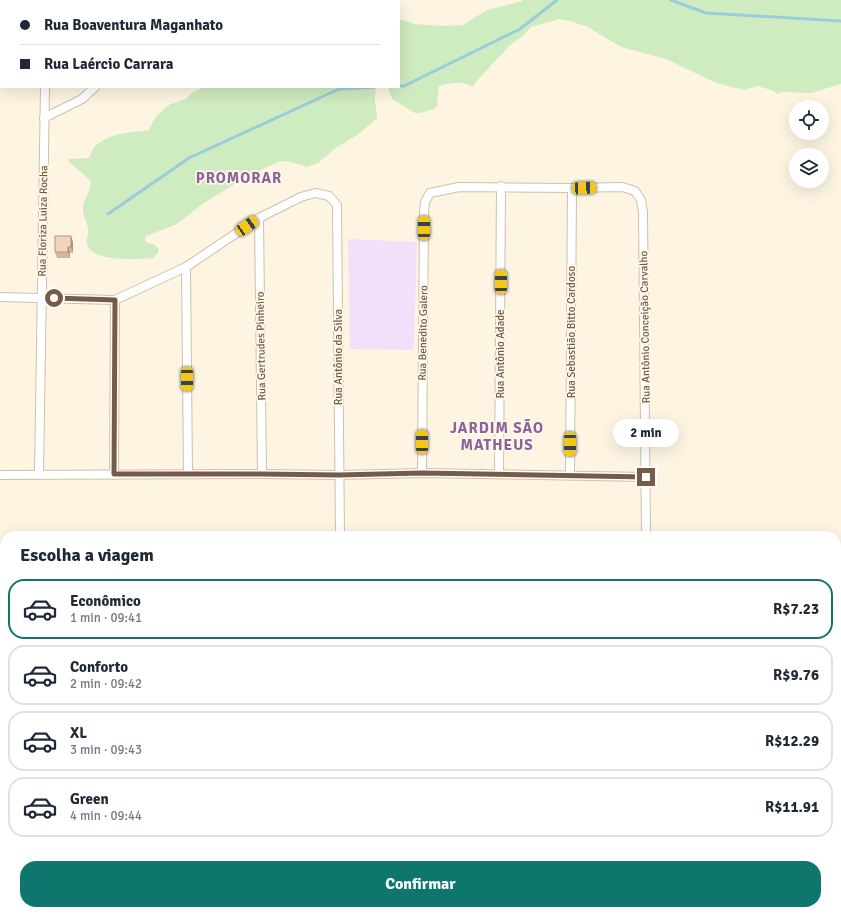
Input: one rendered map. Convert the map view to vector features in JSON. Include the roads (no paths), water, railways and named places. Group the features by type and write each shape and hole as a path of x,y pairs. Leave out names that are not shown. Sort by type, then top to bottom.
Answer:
{"street":[{"name":"Rua Floriza Luiza Rocha","path":"39,475 45,88"},
{"path":"44,118 82,99 94,88"},
{"path":"501,186 572,188"},
{"name":"Rua Benedito Galero","path":"422,473 425,202 430,194 459,187 501,186"},
{"name":"Rua Antônio Adade","path":"499,474 501,186"},
{"name":"Rua Antônio Conceição Carvalho","path":"572,188 622,187 635,191 641,200 644,212 646,531"},
{"name":"Rua Sebastião Bitto Cardoso","path":"570,476 572,188"},
{"name":"Rua Antônio da Silva","path":"259,218 301,197 315,193 329,196 337,205 340,531"},
{"path":"0,297 115,300 186,267 259,218"},
{"name":"Rua Gertrudes Pinheiro","path":"259,218 262,474"},
{"path":"186,267 188,474"},
{"path":"114,474 115,300"},
{"path":"0,475 339,475 422,473 646,477"}],"waterway":[{"path":"400,86 404,86 520,29 557,0"},
{"path":"671,0 706,13 841,21"},
{"path":"108,214 189,158 339,89 357,88"}],"district":[{"name":"PROMORAR","path":"239,178"},
{"name":"JARDIM SÃO MATHEUS","path":"497,436"}]}
